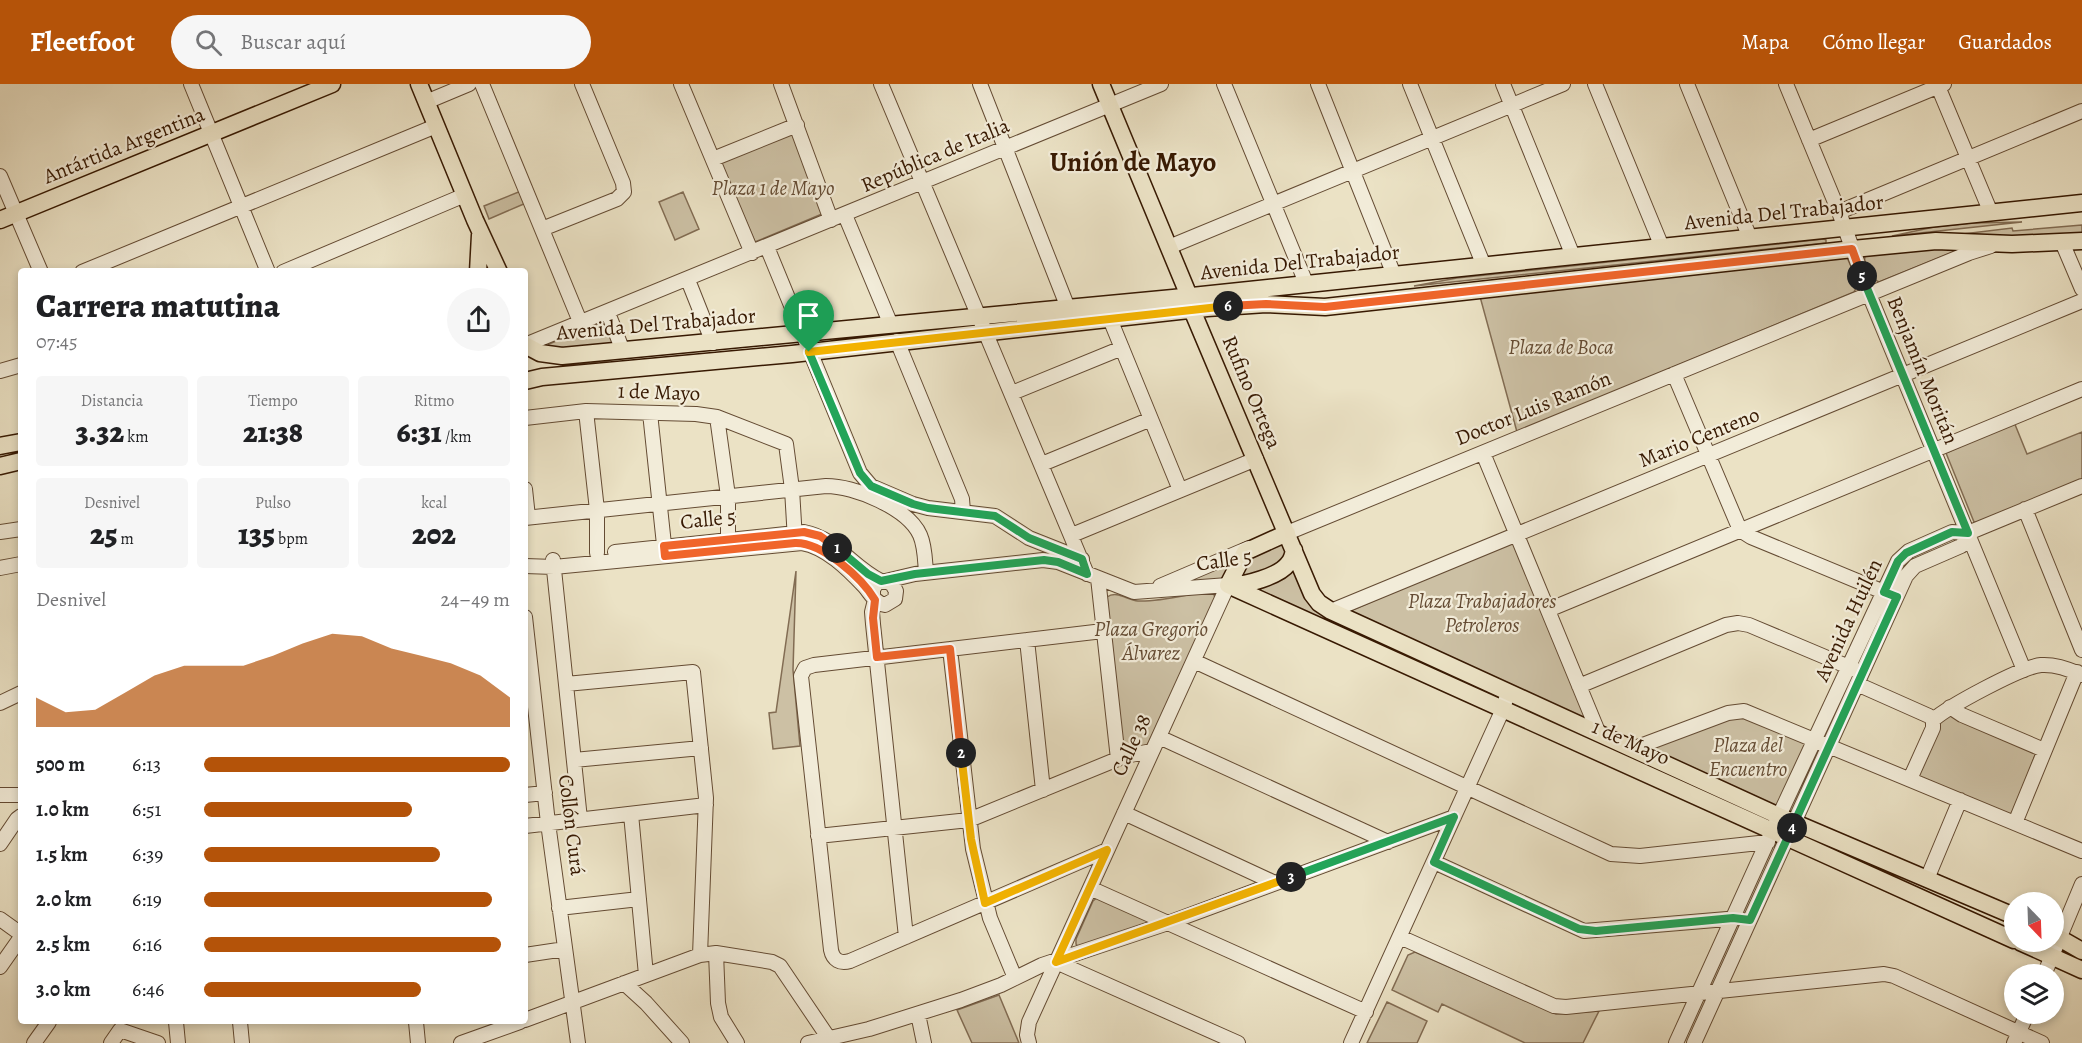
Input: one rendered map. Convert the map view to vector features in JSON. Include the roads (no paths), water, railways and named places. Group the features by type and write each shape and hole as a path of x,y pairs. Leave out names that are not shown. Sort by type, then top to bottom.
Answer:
{"main road":[{"name":"Antártida Argentina","path":"0,220 332,84"},
{"path":"419,84 497,268"},
{"name":"Rufino Ortega","path":"1101,84 1294,550"},
{"path":"2051,206 2082,194"},
{"name":"Avenida Del Trabajador","path":"528,347 554,356 802,335 894,333 983,324 1110,319 1306,284 1750,238 1842,220 1990,213 2082,203"},
{"path":"475,220 480,240 478,268"},
{"name":"Avenida Del Trabajador","path":"983,324 1068,308 1191,303 1325,307 1852,249 1936,242 2002,244 2082,240"},
{"name":"Avenida Del Trabajador","path":"528,380 542,377 809,352 894,333"},
{"path":"528,350 533,363 528,376"},
{"path":"0,446 18,443"},
{"path":"0,466 18,462"},
{"name":"Doctor Luis Ramón","path":"1249,548 1287,533"},
{"name":"Calle 38","path":"1228,585 1239,561 1249,548"},
{"name":"Calle 5","path":"1228,585 1251,583 1283,569 1290,561 1294,550"},
{"name":"1 de Mayo","path":"1294,550 1315,599 1331,611 1632,749 1780,830 1927,879 2004,912"},
{"name":"1 de Mayo","path":"1228,585 1780,830 2004,934"},
{"path":"2064,941 2082,951"},
{"path":"2041,952 2082,970"}],"street":[{"path":"191,84 266,268"},
{"path":"426,102 469,84"},
{"path":"482,84 581,324"},
{"path":"542,229 617,199 624,192 623,183 582,84"},
{"path":"681,84 752,253"},
{"path":"781,84 831,220"},
{"path":"881,84 1082,559 1092,576 1103,631 1118,759"},
{"path":"980,84 1068,308"},
{"name":"República de Italia","path":"528,344 608,313 1161,84"},
{"path":"1224,84 1306,284"},
{"path":"1318,84 1394,275"},
{"path":"1410,84 1484,266"},
{"path":"1503,84 1573,256"},
{"path":"1169,247 1563,84"},
{"path":"1595,84 1662,247"},
{"path":"1687,84 1750,238"},
{"name":"Benjamín Moritán","path":"1786,84 1842,220 1869,294 2024,670"},
{"path":"1809,140 1940,85 1990,213"},
{"path":"1842,220 1968,159 2082,111"},
{"path":"713,159 797,124"},
{"path":"92,268 436,126"},
{"path":"0,176 39,268"},
{"path":"292,268 465,195"},
{"path":"845,215 962,499 963,511"},
{"path":"2062,242 2082,289"},
{"name":"Doctor Luis Ramón","path":"1287,533 1969,253 2002,244"},
{"path":"767,247 809,352 860,473 866,482 921,507 995,516 1029,538 1082,559"},
{"path":"688,280 713,343"},
{"name":"Mario Centeno","path":"1331,611 2082,301"},
{"path":"608,313 623,351"},
{"path":"1110,319 1180,490"},
{"path":"1012,393 1122,348"},
{"path":"0,371 18,366"},
{"path":"1674,374 1740,531 1890,595"},
{"path":"1548,610 2082,389"},
{"path":"586,411 597,510 597,553"},
{"name":"1 de Mayo","path":"528,418 586,411 696,414 717,417 786,444 792,489"},
{"path":"651,413 664,551"},
{"path":"717,417 728,496 728,540"},
{"path":"1042,464 1151,418"},
{"path":"1483,453 1599,734"},
{"path":"1072,535 1256,459"},
{"path":"528,518 792,489 843,487 902,513 914,524 920,535 926,572"},
{"path":"792,489 795,538"},
{"path":"1968,533 2025,509 2080,491"},
{"path":"2025,509 2082,650"},
{"path":"0,532 18,529"},
{"name":"Calle 5","path":"528,565 795,538 804,532 820,536 868,574 883,581 926,572 1044,560 1058,562 1134,592 1228,585"},
{"name":"Avenida Huilén","path":"1694,1043 1750,920 1780,830 1814,741 1849,667 1890,595 1911,569 1961,546 1968,533"},
{"name":"Calle 5","path":"554,563 597,553 664,551 728,540 795,538 824,551 854,576 874,598"},
{"name":"Calle 5","path":"1148,591 1249,548"},
{"path":"554,563 580,819"},
{"path":"0,568 18,565"},
{"path":"874,598 885,605 895,599 895,587 883,581 874,586 873,618 906,937"},
{"name":"Calle 38","path":"1029,1043 1027,1035 1029,1022 1228,585"},
{"name":"Avenida Huilén","path":"1676,1043 1733,918 1780,830 1829,746 1860,678 1890,595"},
{"path":"1579,686 1726,625 1738,623 1749,625 1849,667 1860,678 1929,716 1934,726 1910,779"},
{"path":"1103,631 814,665 805,668 801,681 831,950 838,961 846,962 1107,850"},
{"path":"1027,640 1043,790"},
{"name":"Collón Curá","path":"528,643 548,823 578,1043"},
{"path":"950,649 969,820 985,903 1015,978"},
{"path":"1194,661 1604,851 1621,856 1640,856 1780,830"},
{"path":"1933,720 1950,707 2024,670 2041,665 2077,669 2015,822"},
{"path":"566,684 693,672 706,805 700,955"},
{"path":"1352,1043 1503,709 1508,693"},
{"path":"0,703 18,694"},
{"path":"1950,707 1962,715 2044,750"},
{"path":"1632,749 1728,712 1738,710 1748,712 2082,851"},
{"path":"1159,738 1388,842"},
{"path":"574,760 701,748"},
{"path":"818,836 969,820 1118,759 1152,751"},
{"path":"528,795 545,793"},
{"path":"0,795 18,795"},
{"path":"1927,879 1960,800"},
{"path":"528,826 706,805"},
{"path":"1124,813 1275,883"},
{"path":"631,814 646,975"},
{"path":"808,1043 831,1041 976,995 1035,968 1168,923 1454,817"},
{"path":"0,844 18,820"},
{"path":"1434,862 1584,930 1733,918 1750,920"},
{"path":"2064,922 2082,884"},
{"path":"1090,888 1366,1012"},
{"path":"559,908 639,899"},
{"path":"0,918 18,933"},
{"path":"1400,937 1554,1006 1566,1007 1884,974 1899,978 2016,1038 2042,1043"},
{"path":"0,967 18,940"},
{"path":"528,955 565,950"},
{"path":"2049,964 2053,952"},
{"path":"716,953 718,1003 721,1017 737,1043"},
{"path":"528,1019 700,955 716,953 772,962 780,966 831,1041"},
{"path":"1056,962 1238,1043"},
{"path":"624,983 646,1003 682,1043"},
{"path":"918,1014 924,1043"},
{"path":"34,1043 48,1024"},
{"path":"176,1024 178,1043"},
{"path":"240,1024 242,1043"},
{"path":"416,1024 418,1043"},
{"path":"461,1043 515,1024"},
{"path":"2016,1038 2022,1024"},
{"path":"111,1043 118,1026 158,1043"}],"district":[{"name":"Unión de Mayo","path":"1133,162"}],"park label":[{"name":"Plaza 1 de Mayo","path":"773,188"},
{"name":"Plaza de Boca","path":"1561,347"},
{"name":"Plaza Trabajadores Petroleros","path":"1482,613"},
{"name":"Plaza Gregorio Álvarez","path":"1151,641"},
{"name":"Plaza del Encuentro","path":"1748,757"}]}
